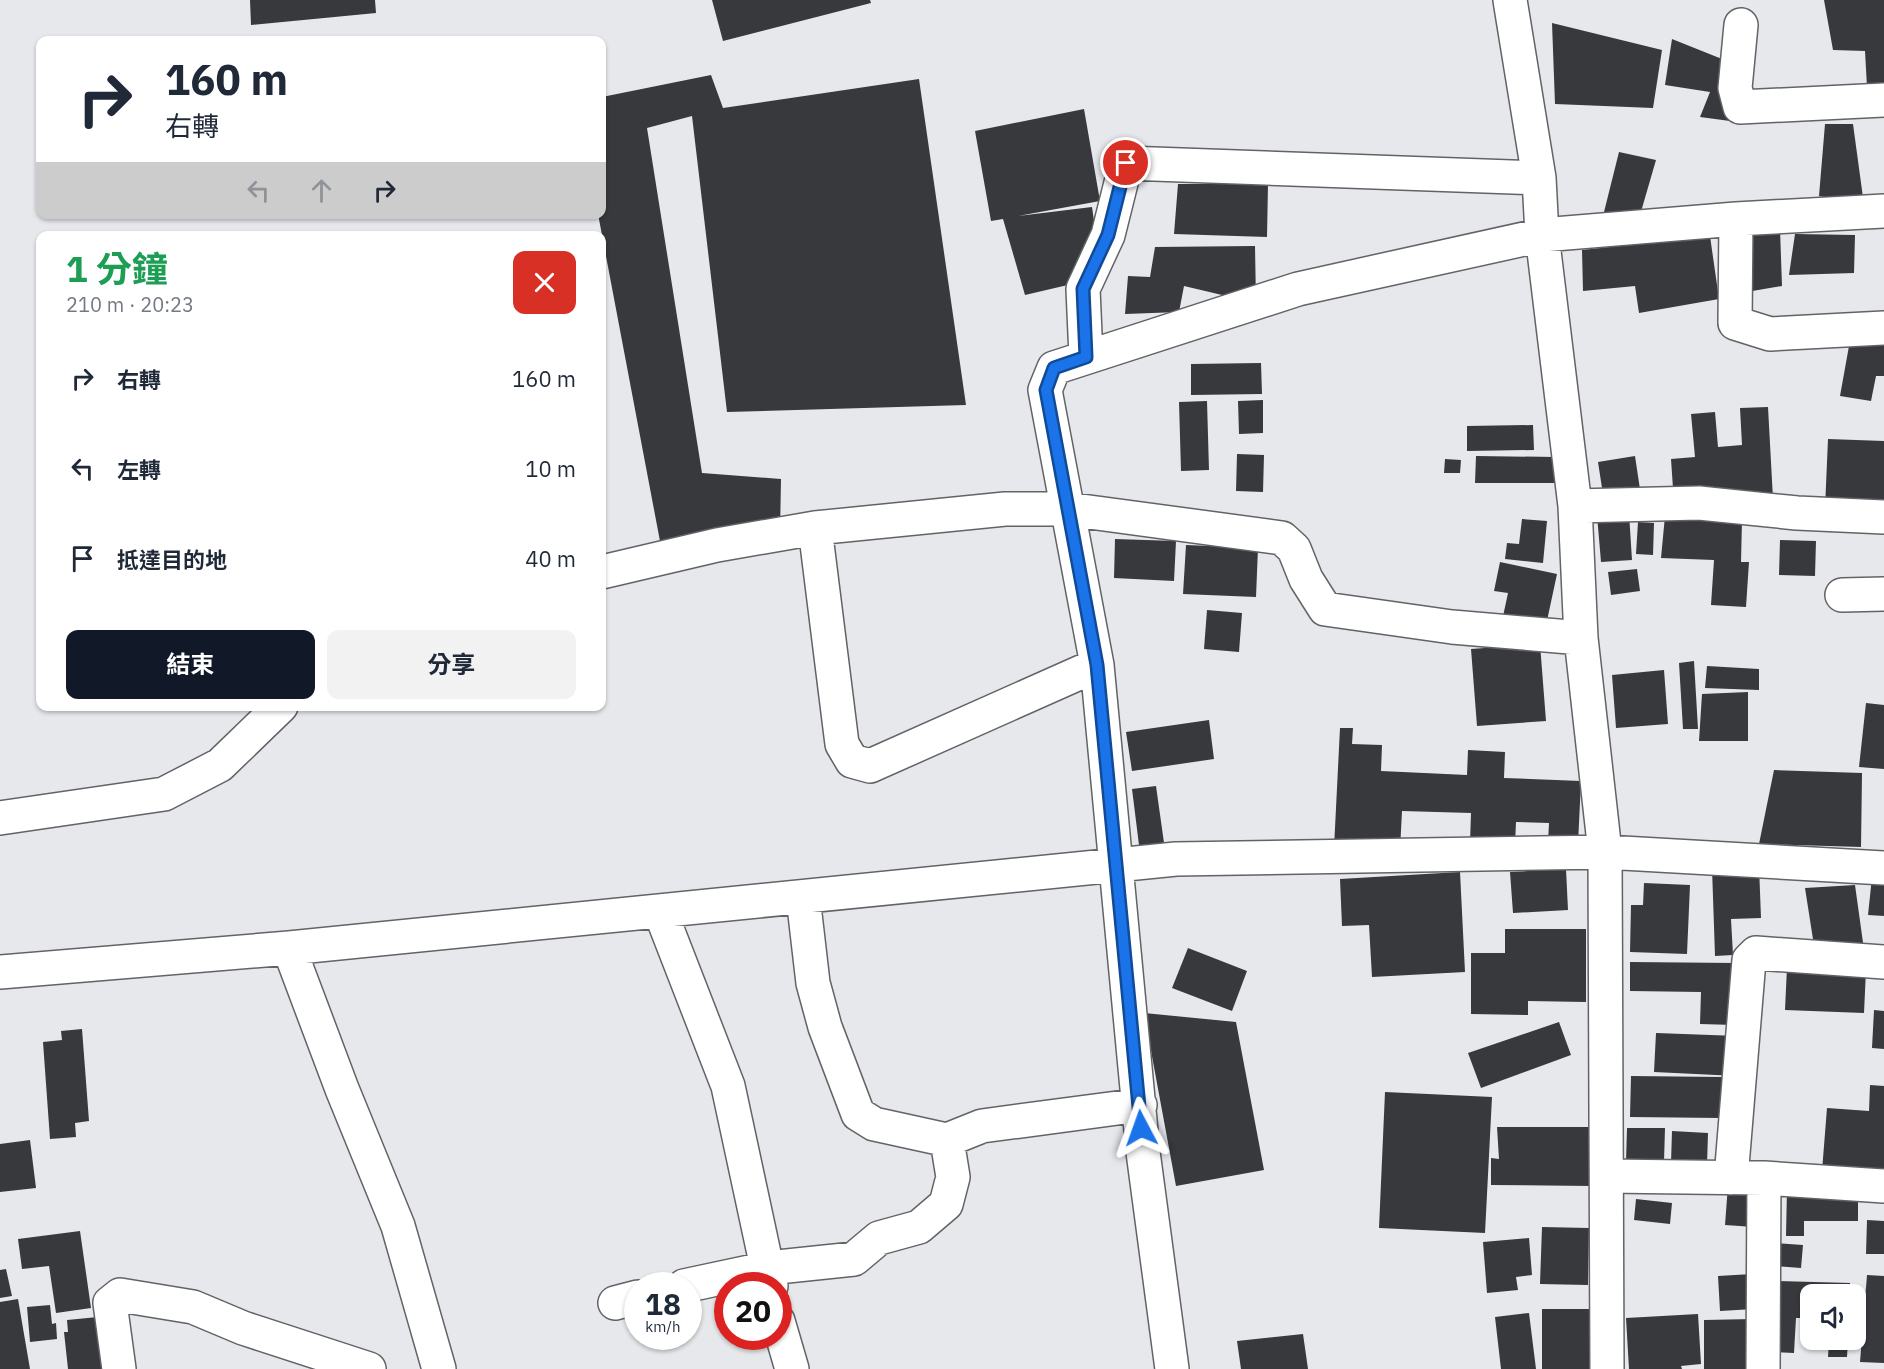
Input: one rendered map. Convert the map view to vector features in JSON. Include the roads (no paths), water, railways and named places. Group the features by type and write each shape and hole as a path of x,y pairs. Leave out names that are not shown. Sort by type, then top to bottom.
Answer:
{"street":[{"path":"1510,0 1539,178 1542,235 1575,506 1581,638 1605,852 1606,1369"},
{"path":"1741,25 1735,88 1740,107 1884,100"},
{"path":"1086,357 1083,289 1108,235 1126,163 1539,178"},
{"path":"1172,1369 1143,1152 1097,665 1046,390 1054,368 1298,290 1542,235 1736,219 1884,211"},
{"path":"1736,219 1735,323 1770,334 1884,328"},
{"path":"1575,506 1699,503 1797,513 1884,517"},
{"path":"606,571 717,545 815,528 1005,509 1068,509 1282,538 1294,549 1306,579 1325,609 1452,627 1581,638"},
{"path":"815,528 842,744 852,761 870,766 1097,665"},
{"path":"1842,596 1884,594"},
{"path":"0,818 164,794 220,765 276,711"},
{"path":"0,972 289,948 1176,859 1605,852 1884,868"},
{"path":"804,897 813,983 825,1027 858,1114 874,1124 947,1140 982,1126 1140,1105"},
{"path":"660,911 728,1086 768,1272"},
{"path":"289,948 342,1089 398,1226 439,1369"},
{"path":"1731,1178 1749,960 1756,953 1884,962"},
{"path":"792,1272 854,1259 879,1238 919,1227 946,1204 953,1177 947,1140"},
{"path":"1607,1176 1764,1178 1884,1186"},
{"path":"1763,1369 1764,1178"},
{"path":"119,1369 110,1303 120,1295 193,1306 243,1328 369,1369"},
{"path":"786,1350 792,1369"}]}
